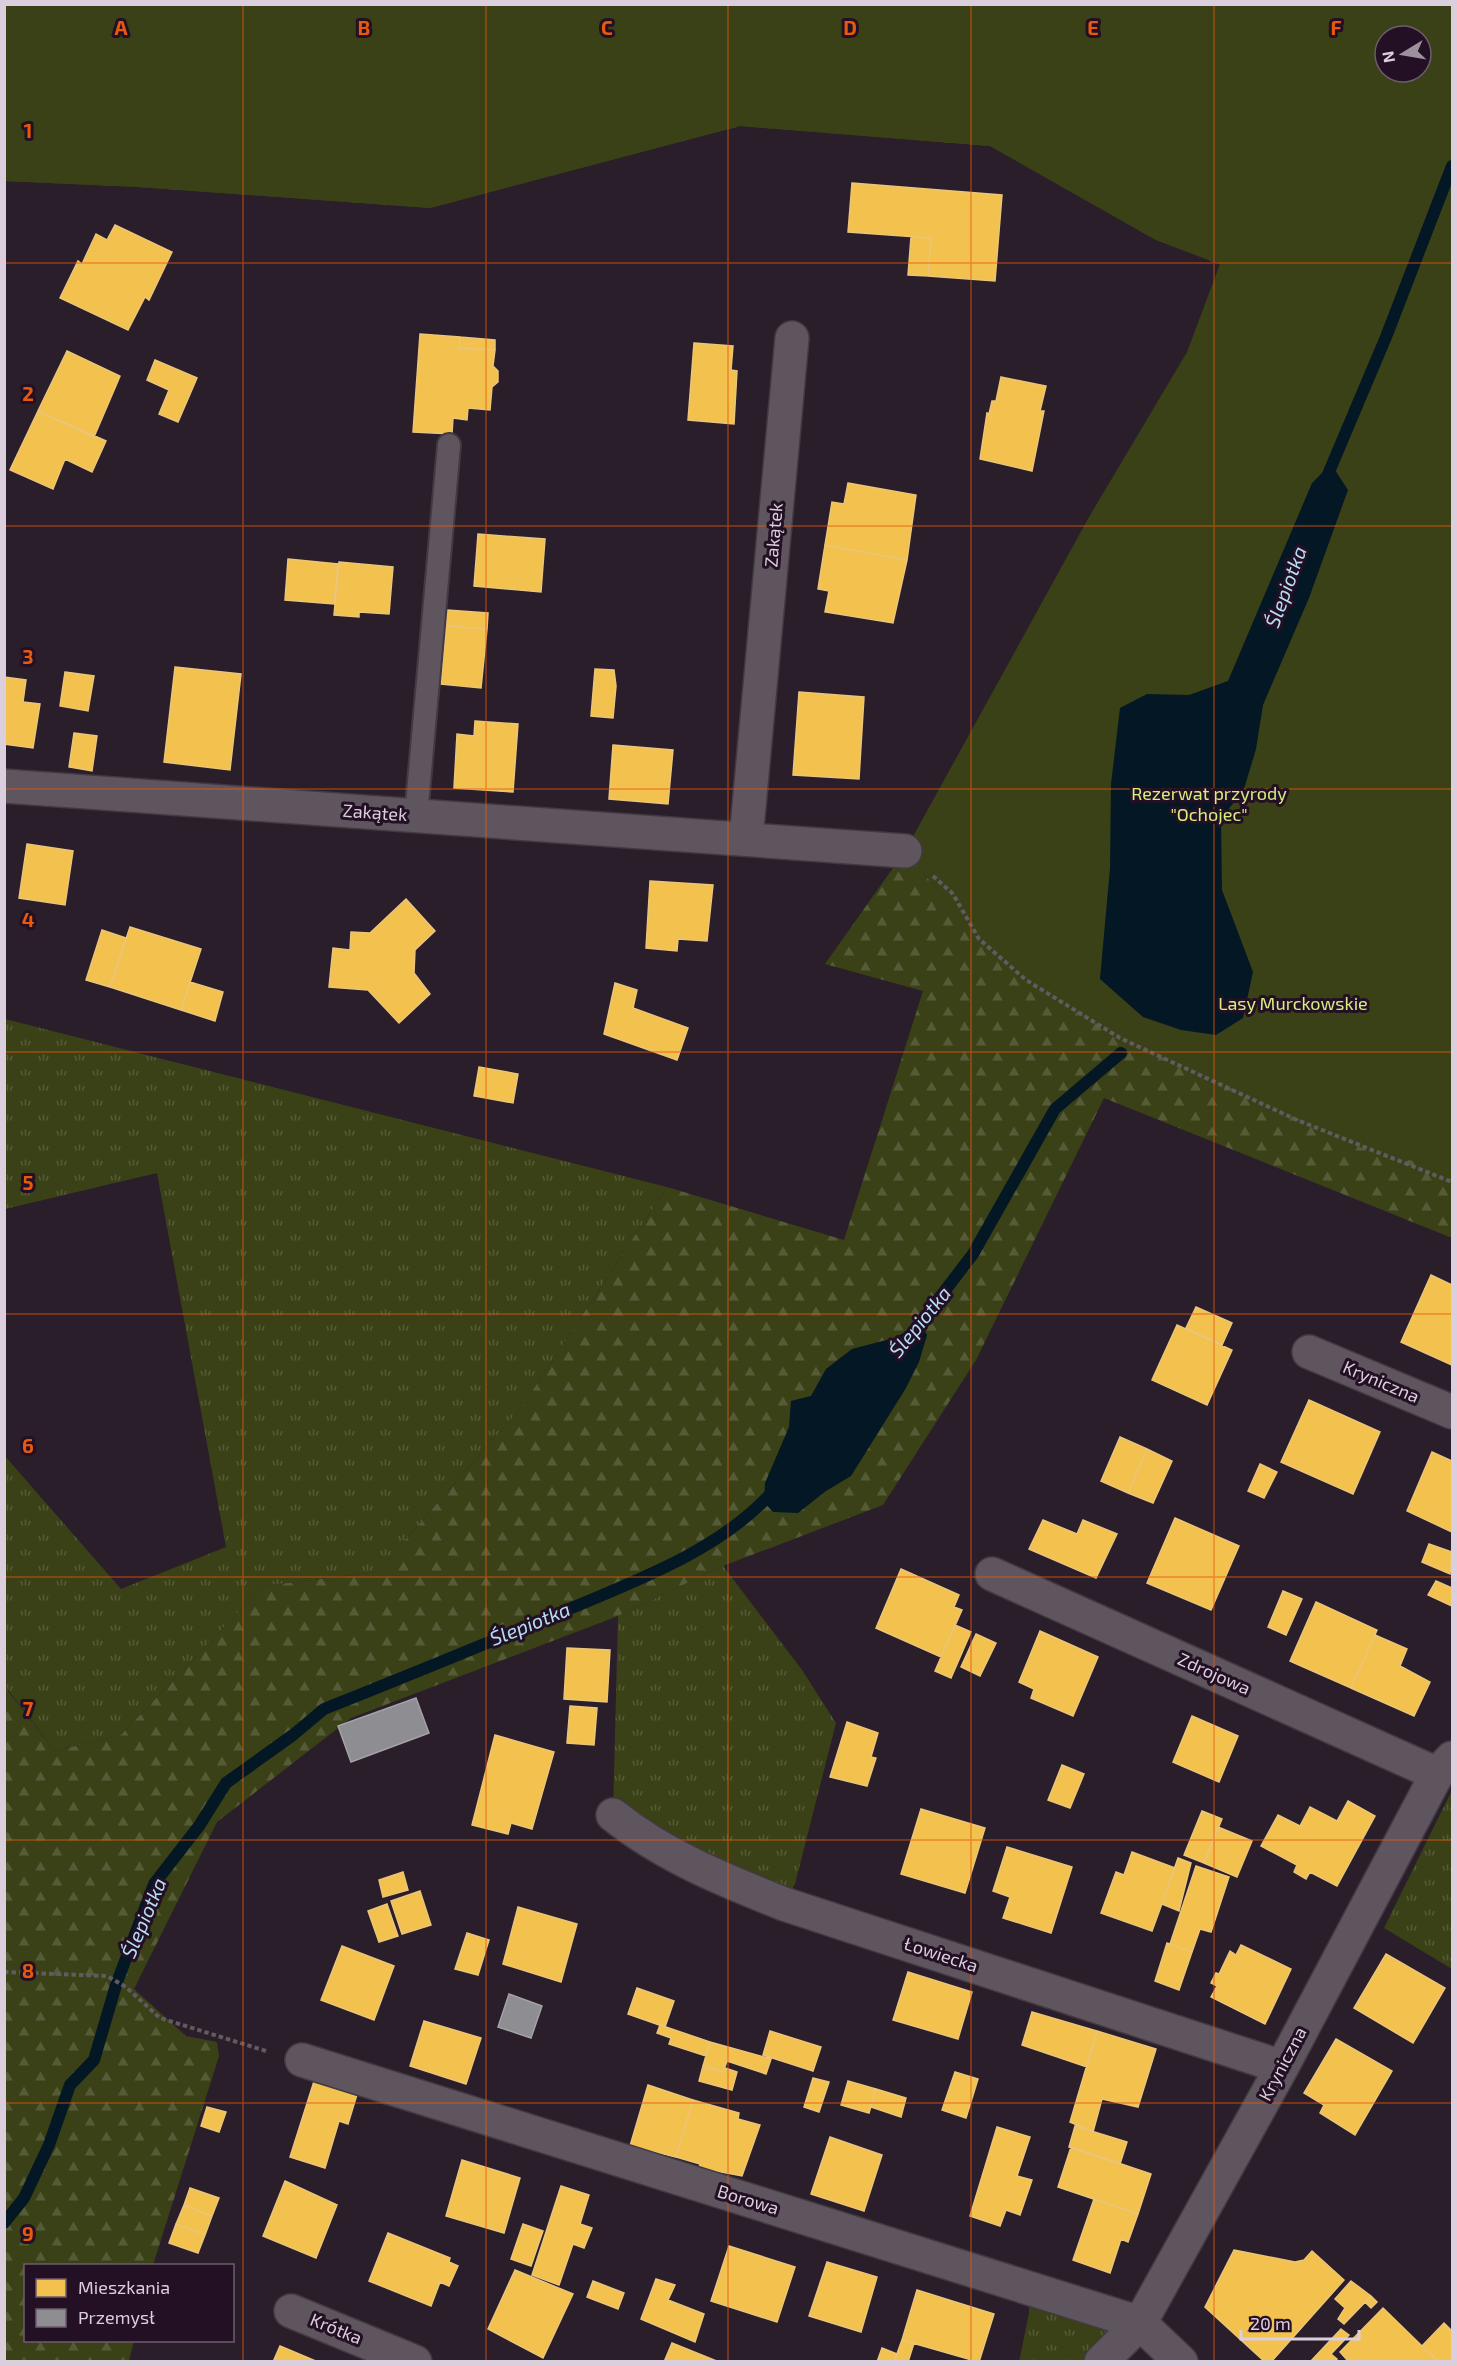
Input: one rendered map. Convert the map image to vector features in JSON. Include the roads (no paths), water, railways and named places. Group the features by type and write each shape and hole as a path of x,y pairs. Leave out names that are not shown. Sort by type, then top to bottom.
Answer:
{"street":[{"name":"Zakątek","path":"746,839 792,338"},
{"name":"Zakątek","path":"4,786 905,851"},
{"name":"Kryniczna","path":"1309,1352 1452,1412"},
{"name":"Zdrojowa","path":"992,1574 1445,1766"},
{"name":"Kryniczna","path":"1101,2361 1140,2323 1445,1766"},
{"name":"Łowiecka","path":"613,1815 638,1835 710,1875 784,1904 1282,2067"},
{"name":"Borowa","path":"302,2060 1140,2323 1181,2361"},
{"name":"Krótka","path":"291,2311 415,2361"}],"lane":[{"path":"416,816 450,445"}],"water":[{"path":"1331,464 1348,490 1309,598 1263,705 1256,749 1244,789 1221,819 1222,890 1253,972 1243,1018 1216,1035 1181,1030 1143,1017 1100,979 1110,868 1111,784 1120,708 1147,694 1189,695 1228,681 1312,483"},
{"path":"921,1324 927,1335 919,1362 906,1388 851,1476 826,1491 798,1513 773,1512 764,1502 765,1483 789,1427 791,1401 811,1396 826,1369 852,1349 894,1338"}],"waterway":[{"name":"Ślepiotka","path":"1326,479 1386,337 1452,166"},
{"name":"Ślepiotka","path":"911,1335 973,1254 1055,1109 1121,1053"},
{"name":"Ślepiotka","path":"4,2223 24,2198 49,2145 70,2085 94,2060 116,1985 154,1884 199,1826 226,1783 293,1735 324,1709 614,1590 673,1563 728,1531 774,1490"}],"park label":[{"name":"Rezerwat przyrody \"Ochojec\"","path":"1209,804"},
{"name":"Lasy Murckowskie","path":"1293,1004"}]}
